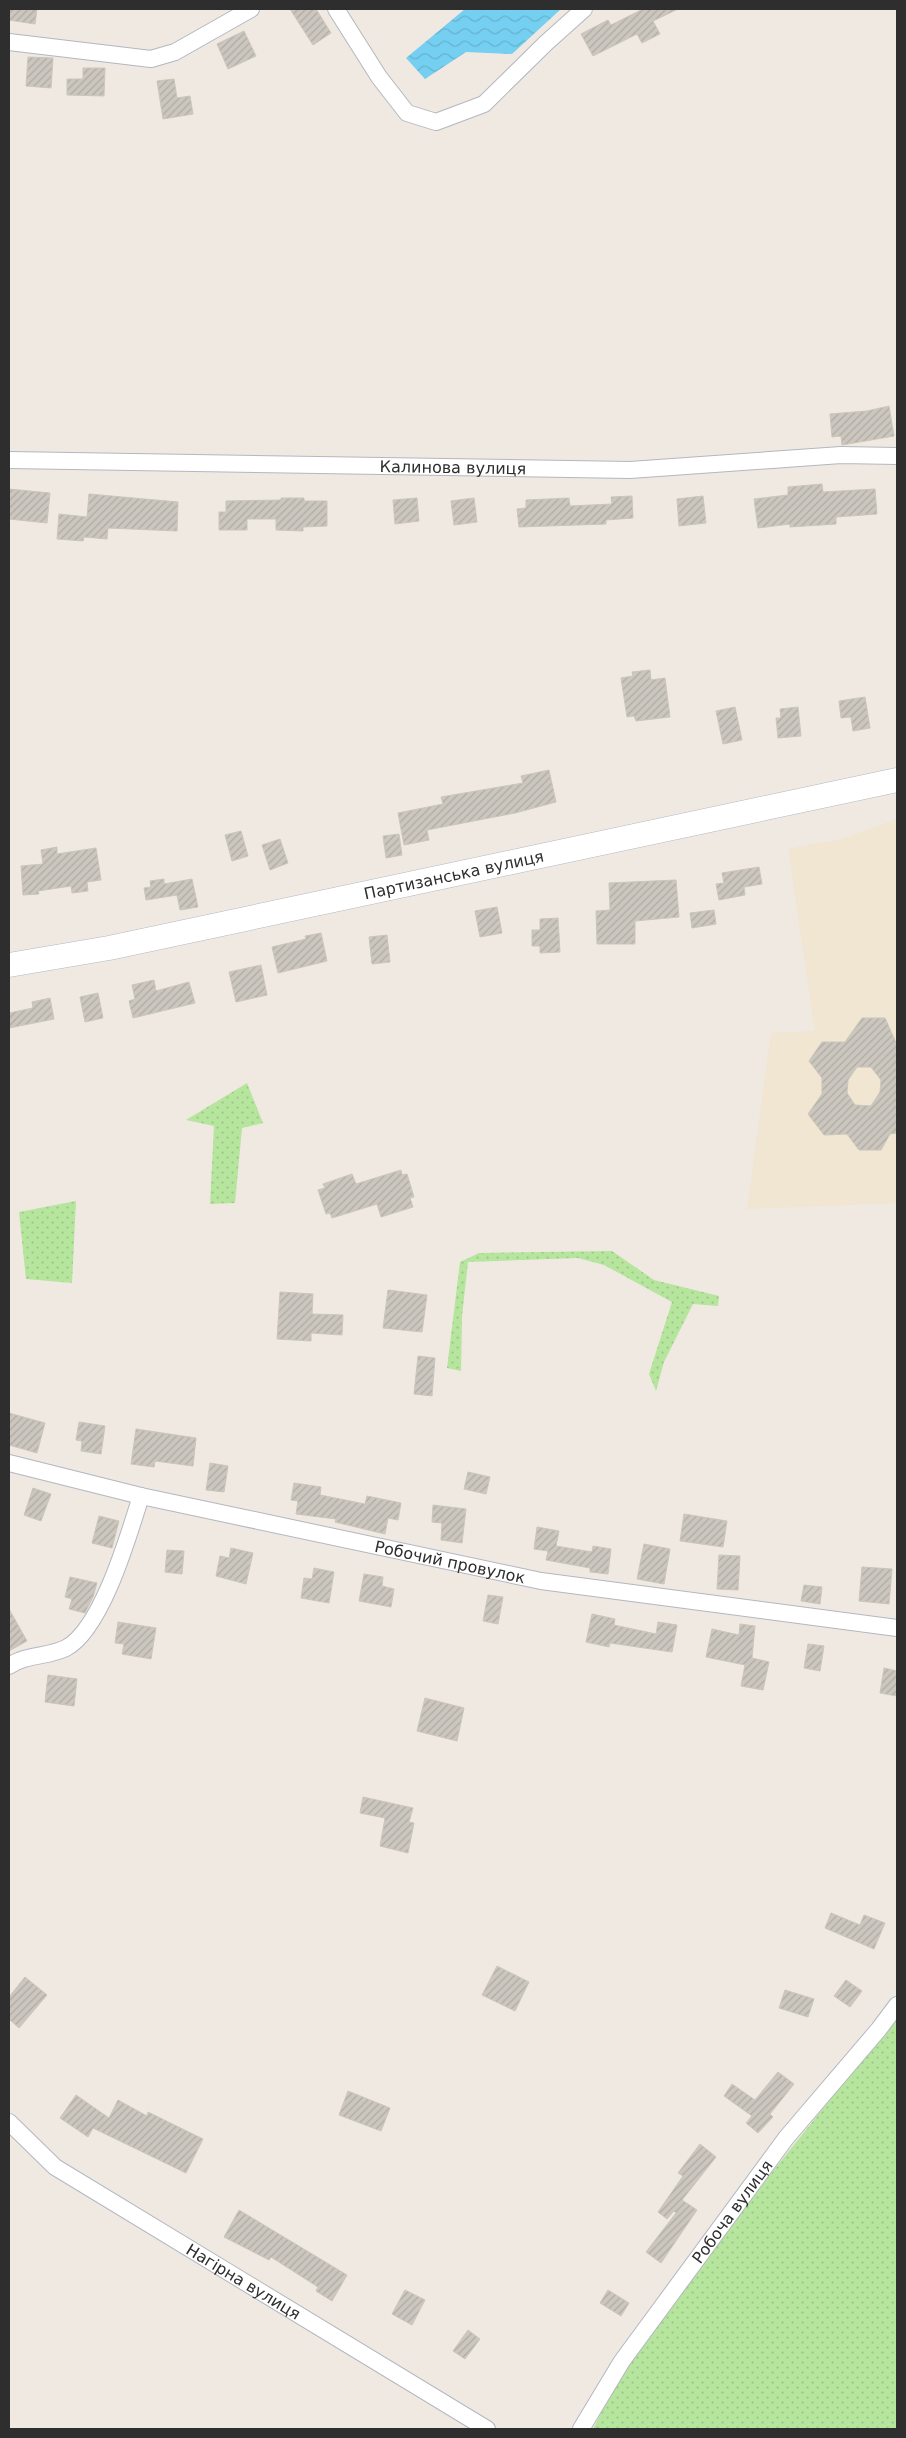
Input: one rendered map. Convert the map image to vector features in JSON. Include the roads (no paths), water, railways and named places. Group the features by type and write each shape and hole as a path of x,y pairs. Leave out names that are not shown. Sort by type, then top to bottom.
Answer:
{"main road":[{"name":"Партизанська вулиця","path":"9,965 109,948 897,780"}],"street":[{"path":"9,42 151,59 175,52 251,9"},
{"path":"336,9 379,77 407,114 436,122 484,104 546,43 584,9"},
{"name":"Калинова вулиця","path":"9,460 630,470 841,455 897,456"},
{"name":"Робочий провулок","path":"9,1463 140,1496 541,1581 897,1628"},
{"path":"9,1666 18,1659 67,1647 84,1632 112,1581 140,1496"},
{"name":"Робоча вулиця","path":"581,2429 622,2361 780,2146 897,2005"},
{"name":"Нагірна вулиця","path":"9,2122 55,2167 487,2429"}],"water":[{"path":"465,9 561,9 512,54 466,52 425,79 406,58"}]}
